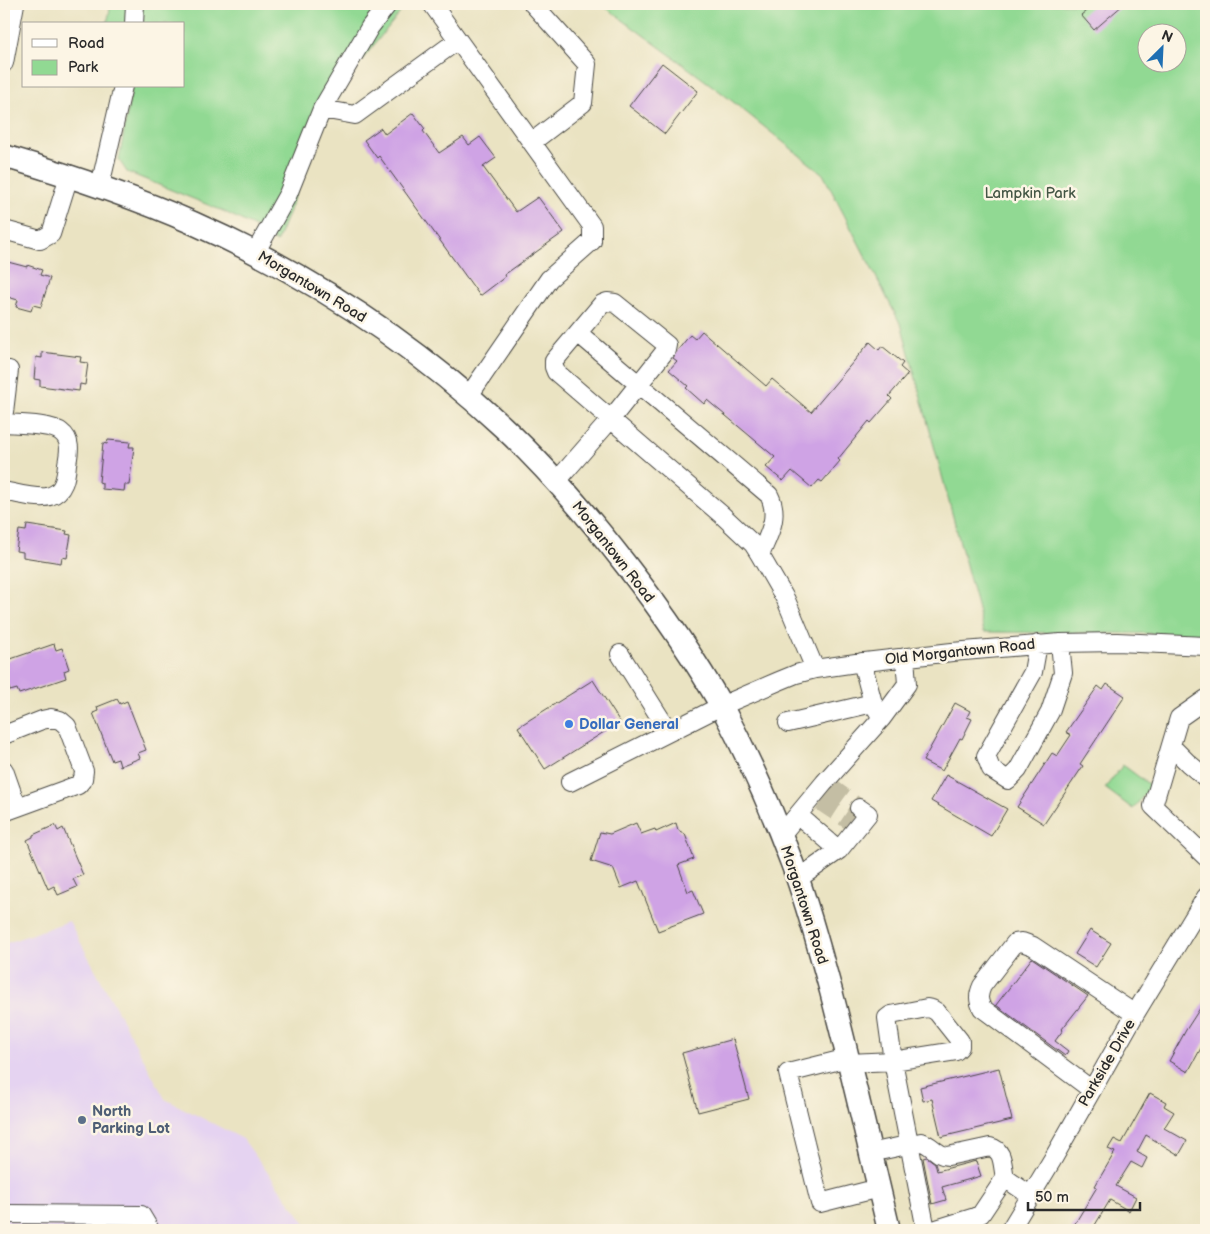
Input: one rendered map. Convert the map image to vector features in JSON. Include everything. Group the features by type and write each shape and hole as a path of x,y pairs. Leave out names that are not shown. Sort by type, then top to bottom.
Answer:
{"main road":[{"name":"Morgantown Road","path":"4,156 100,186 195,224 296,275 366,319 437,369 501,425 556,482 606,540 642,585 680,639 721,706 765,795 798,880 818,944 848,1060 888,1230"}],"street":[{"path":"4,63 16,4"},
{"path":"134,22 135,4"},
{"path":"255,253 288,194 322,109 370,27 388,4"},
{"path":"432,4 592,226 592,241 549,279 468,397"},
{"path":"532,142 583,103 587,64 533,4"},
{"path":"322,109 355,115 458,40"},
{"path":"100,186 122,88"},
{"path":"4,230 40,240 51,234 69,176"},
{"path":"556,482 611,419 666,350 667,345 615,303 607,302 602,304 554,361 556,372 611,419 741,532 753,544 786,600 815,669"},
{"path":"578,333 768,495 773,504 774,513 772,526 760,555"},
{"path":"4,412 9,370"},
{"path":"4,423 53,428 67,438 70,448 66,477 63,486 57,492 43,498 4,491"},
{"name":"Old Morgantown Road","path":"570,782 721,706 796,674 815,669 906,657 1038,644 1117,642 1206,646"},
{"path":"1038,644 1033,672 986,756 991,769 1008,780 1018,770 1050,712 1063,673 1060,643"},
{"path":"620,654 670,732"},
{"path":"781,835 798,814 822,792 907,684 906,657"},
{"path":"862,662 873,703 882,718"},
{"path":"1206,699 1179,718 1153,806 1206,857"},
{"path":"788,723 873,703"},
{"path":"4,735 42,720 51,718 60,720 67,726 84,771 83,779 78,785 10,810 4,770"},
{"path":"1171,746 1206,778"},
{"path":"798,814 839,850"},
{"path":"798,880 839,850 856,819"},
{"name":"Parkside Drive","path":"1010,1230 1108,1064 1135,1014 1206,897"},
{"path":"1092,1090 982,1008 979,1002 979,994 982,986 1015,943 1022,942 1033,946 1135,1014"},
{"path":"878,1188 820,1203 788,1073 848,1060 893,1061 926,1230"},
{"path":"870,1153 921,1142 926,1143 942,1156 990,1147 996,1148 1000,1153 1005,1178 1031,1196"},
{"path":"933,1230 981,1214 1005,1178"},
{"path":"4,1214 141,1215 150,1230"}],"shaded area":[{"path":"69,921 165,1099 243,1139 310,1230 4,1230 4,944"}],"green space":[{"path":"111,4 407,4 340,87 315,143 277,242 255,227 223,211 127,172 119,160 132,88 185,88 185,22 107,22"},
{"name":"Lampkin Park","path":"601,4 1206,4 1206,634 984,632 902,327 823,174 722,93"},
{"path":"1123,765 1151,786 1133,809 1105,788"}],"building":[{"path":"1095,4 1124,4 1094,30 1081,15"},
{"path":"662,63 698,91 665,134 629,106"},
{"path":"413,113 439,153 463,137 469,145 480,137 496,158 483,167 516,212 538,197 564,232 504,275 505,277 480,296 379,156 377,158 364,140 381,128 385,134"},
{"path":"4,261 42,270 40,275 50,278 41,307 33,305 31,311 16,307 18,300 4,296"},
{"path":"702,331 766,386 772,379 811,412 870,342 879,350 882,346 903,363 900,367 908,374 889,396 892,399 871,423 869,421 838,459 840,461 822,482 819,480 812,488 792,471 783,481 766,467 775,457 707,400 704,404 686,388 688,386 669,370 677,361 673,358 677,351 690,335 695,339"},
{"path":"42,352 81,357 80,362 88,363 85,385 80,384 79,391 40,386 40,380 34,379 36,357 42,358"},
{"path":"108,440 130,442 129,447 134,447 129,485 125,485 124,491 102,489 102,483 99,482 103,443 107,444"},
{"path":"27,525 67,531 66,534 71,535 67,558 62,557 61,563 23,557 23,552 16,551 19,530 26,531"},
{"path":"54,644 56,650 62,648 69,669 64,671 66,678 19,694 17,689 10,691 4,673 4,669 7,668 5,661"},
{"name":"Dollar General","path":"593,680 620,722 545,769 518,727"},
{"path":"1107,684 1125,696 1080,764 1083,766 1044,824 1017,807 1052,753 1057,756 1071,735 1066,732 1098,686 1103,690"},
{"path":"117,699 120,704 127,701 146,750 138,753 140,758 120,766 118,759 112,761 93,713 98,711 97,707"},
{"path":"955,703 970,711 967,717 972,719 942,771 923,761"},
{"path":"946,775 1007,809 991,836 931,801"},
{"path":"636,823 641,834 655,829 656,832 676,823 678,830 685,834 694,859 678,865 688,892 693,890 703,914 658,931 638,881 621,888 613,868 591,861 600,832 610,834"},
{"path":"55,825 58,831 63,828 83,875 73,879 77,887 58,895 54,886 48,889 27,840 33,837 33,835"},
{"path":"1090,930 1111,943 1096,967 1075,954"},
{"path":"1032,958 1088,996 1055,1041 1068,1051 1065,1056 996,1005"},
{"path":"1206,999 1206,1039 1188,1072 1169,1061"},
{"path":"733,1039 749,1099 698,1112 682,1053"},
{"path":"999,1068 1012,1120 941,1137 932,1099 923,1101 920,1087"},
{"path":"1150,1093 1166,1102 1164,1106 1174,1112 1164,1128 1187,1141 1179,1155 1146,1135 1137,1152 1147,1158 1142,1168 1131,1162 1116,1186 1136,1197 1129,1211 1110,1200 1092,1230 1071,1230 1097,1187 1095,1186 1115,1152 1108,1149 1114,1139 1122,1143"},
{"path":"927,1157 935,1163 937,1171 976,1161 981,1176 942,1187 946,1200 932,1204 923,1158"}],"tunnel":[{"path":"830,787 859,808"},
{"path":"821,802 850,821"}],"place":[{"name":"Dollar General","path":"569,724"},
{"name":"North Parking Lot","path":"82,1120"}]}
